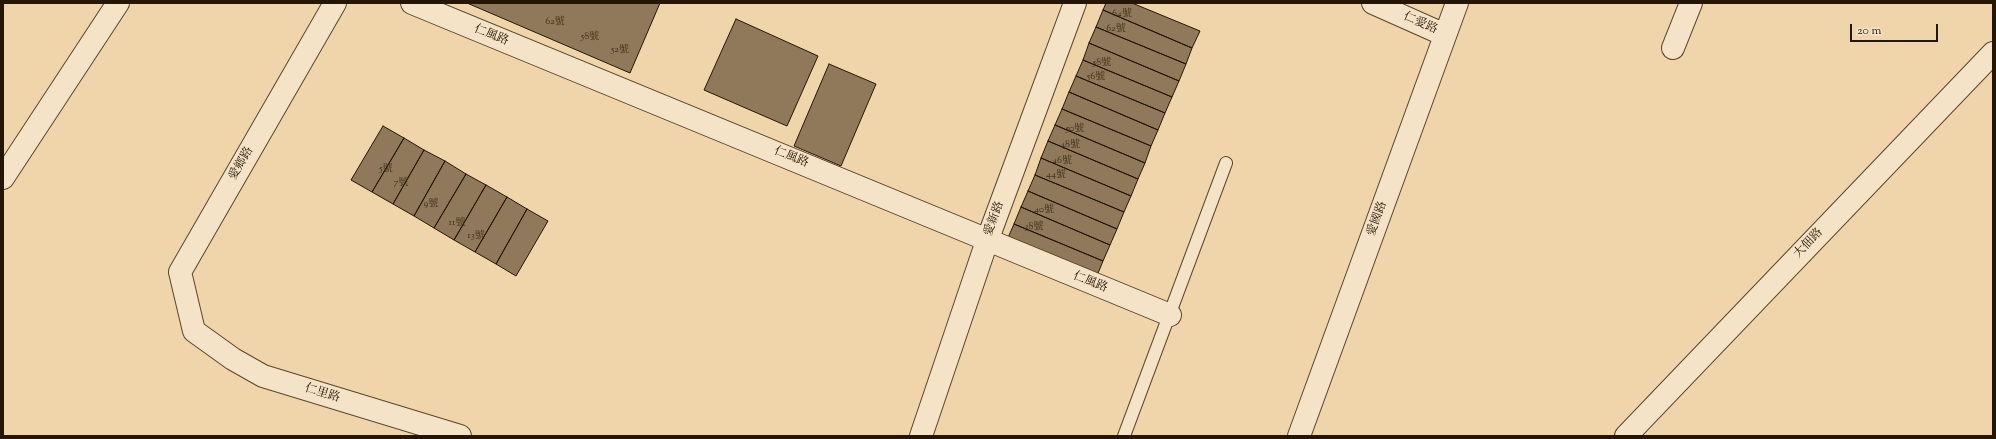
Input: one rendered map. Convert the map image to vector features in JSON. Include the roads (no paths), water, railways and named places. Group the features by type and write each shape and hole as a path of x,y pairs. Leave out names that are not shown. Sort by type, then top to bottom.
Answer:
{"street":[{"path":"3,178 118,3"},
{"name":"愛鄉路","path":"194,330 180,272 335,3"},
{"name":"仁風路","path":"412,3 829,174 987,241 1170,315"},
{"name":"愛新路","path":"921,436 987,241 1075,3"},
{"name":"仁愛路","path":"1373,3 1445,35"},
{"name":"愛國路","path":"1300,436 1457,3"},
{"path":"1673,48 1692,3"},
{"name":"大佃路","path":"1626,436 1993,53"},
{"name":"仁里路","path":"194,330 233,360 263,376 460,436"}],"lane":[{"path":"1124,436 1226,163"}]}
